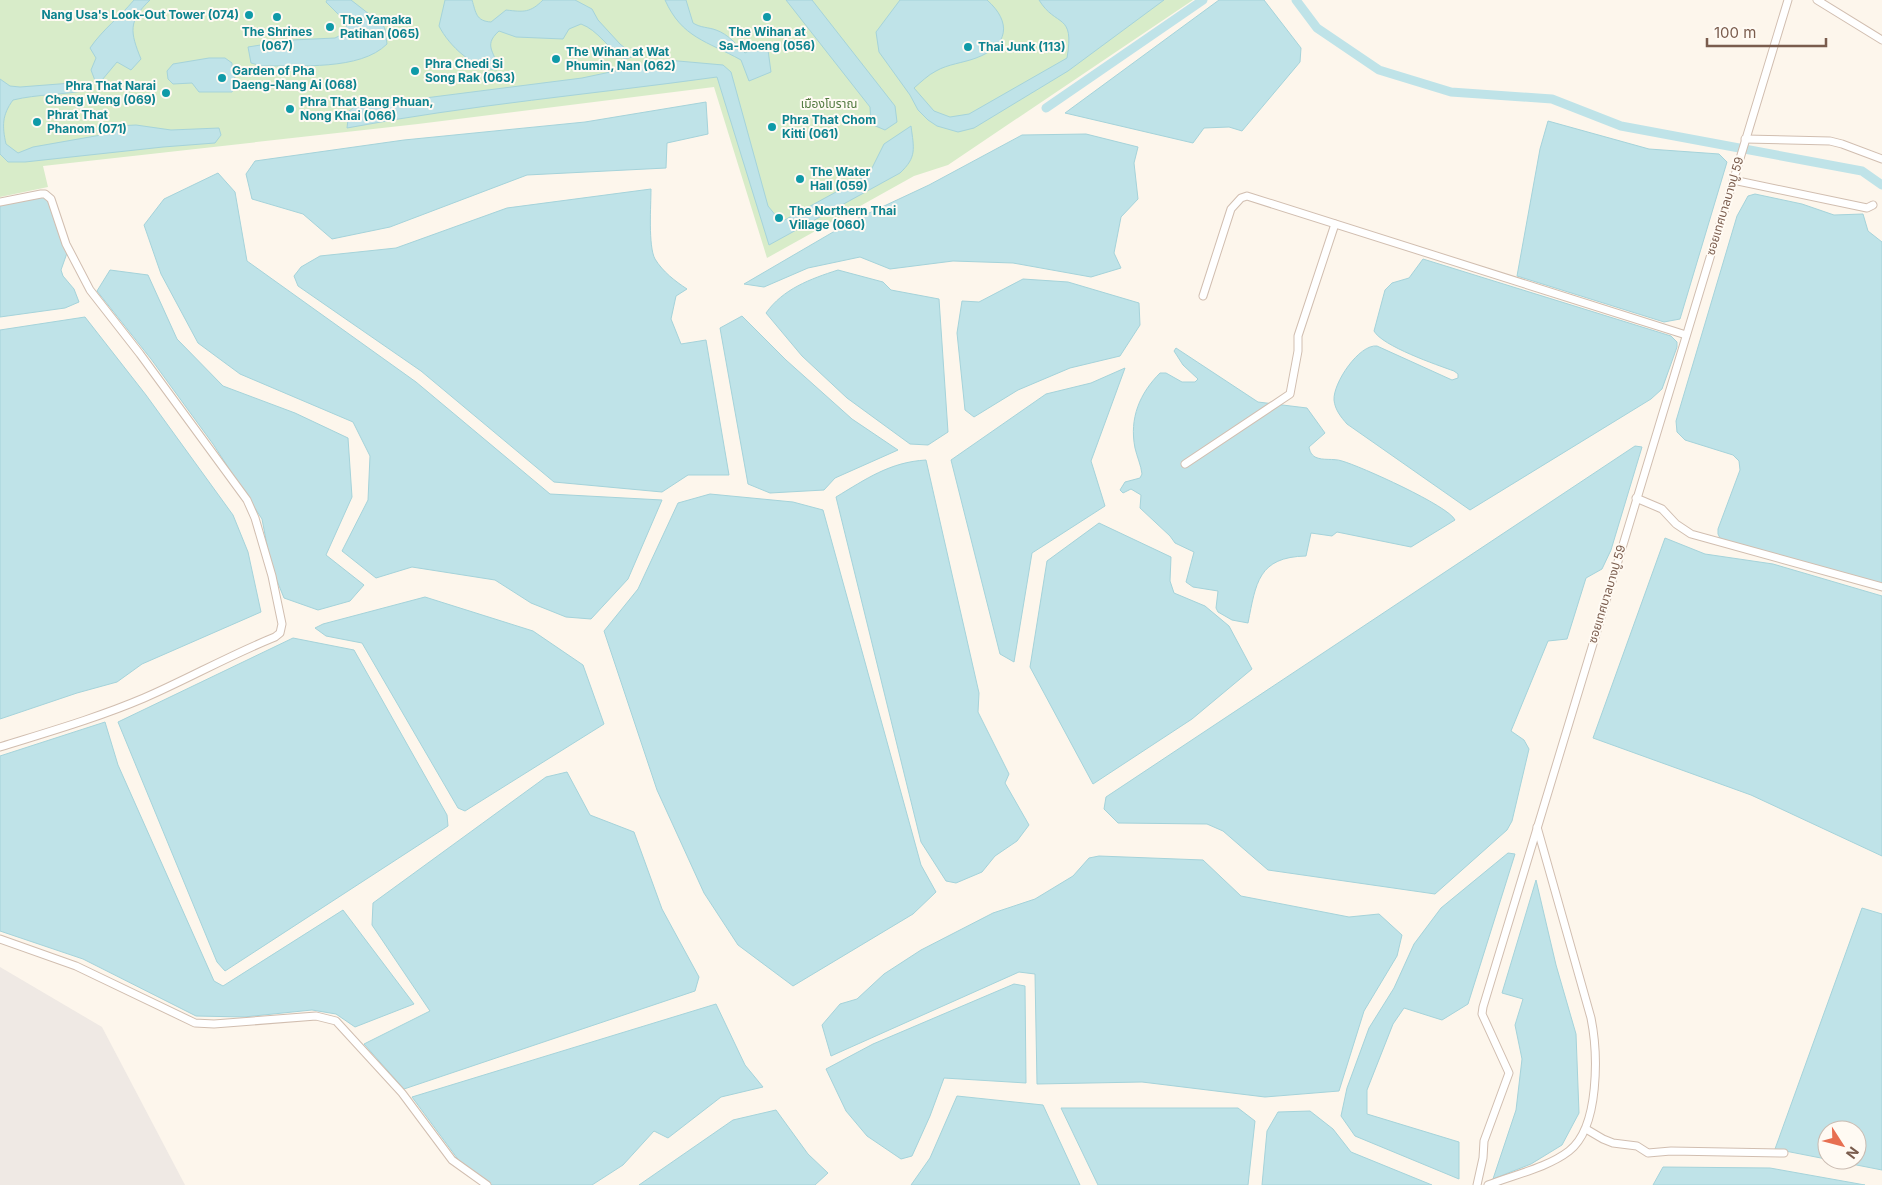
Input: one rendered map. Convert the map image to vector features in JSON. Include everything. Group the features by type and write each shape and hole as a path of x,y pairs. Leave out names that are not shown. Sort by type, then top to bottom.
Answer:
{"street":[{"name":"ซอยเทศบาลบางปู 59","path":"1477,1185 1483,1158 1484,1141 1509,1073 1482,1014 1483,1007 1788,0"},
{"path":"1817,0 1882,40"},
{"path":"1744,142 1830,142 1842,144 1882,159"},
{"path":"1733,180 1867,208 1873,205"},
{"path":"0,202 41,194 45,194 51,199 66,244 90,290 155,373 247,500 255,518 272,576 282,624 280,633 275,637 146,697 109,712 0,747"},
{"path":"1203,296 1231,209 1241,198 1254,197 1686,335"},
{"path":"1185,464 1290,394 1298,351 1298,336 1336,224"},
{"path":"1636,498 1662,509 1676,524 1690,534 1882,587"},
{"path":"1488,1185 1567,1153 1576,1145 1586,1129 1593,1097 1593,1028 1567,926 1537,826"},
{"path":"0,940 76,966 195,1023 214,1024 316,1016 336,1020 345,1027 402,1093 452,1160 487,1185"},
{"path":"1586,1129 1603,1139 1638,1146 1648,1153 1671,1151 1784,1153"}],"shaded area":[{"path":"0,967 102,1027 185,1185 0,1185"}],"green space":[{"name":"เมืองโบราณ","path":"0,0 1193,0 948,165 914,176 767,258 714,87 418,124 43,166 48,187 0,197"}],"water":[{"path":"134,0 150,0 138,14 133,27 133,34 141,59 131,70 117,62 97,86 91,70 96,58 90,48"},
{"path":"327,0 351,0 369,14 379,17 385,29 387,44 375,53 345,63 262,66 251,63 248,47 292,40 335,38 345,33 347,23 326,2"},
{"path":"445,0 472,0 479,18 491,22 506,10 526,11 543,0 575,0 592,9 598,20 620,44 635,56 625,59 593,31 581,24 569,29 563,39 516,37 499,31 491,41 497,70 488,69 463,55 443,34 439,26"},
{"path":"665,0 686,0 693,23 724,34 745,53 763,43 768,50 771,72 749,81 741,60 706,43 688,31 679,23"},
{"path":"786,0 812,0 895,106 897,122 885,130 871,124 870,107"},
{"path":"900,0 987,0 1000,17 1003,33 1001,40 995,47 976,58 951,65 930,74 914,88 934,111 950,117 969,114 1067,58 1069,43 1066,27 1045,9 1039,0 1164,0 1068,71 974,128 958,132 937,126 918,110 910,95 879,52 876,32"},
{"path":"1219,0 1264,0 1301,48 1300,62 1242,131 1229,127 1204,128 1193,143 1065,113"},
{"path":"209,58 225,58 232,63 232,73 237,81 232,92 199,92 192,83 173,84 168,79 167,71 173,64"},
{"path":"667,60 723,65 731,72 768,206 781,222 869,174 884,144 911,126 912,157 900,173 769,245 717,77 485,106 347,128 349,111 361,102 425,98 582,78"},
{"path":"0,79 10,86 20,87 85,82 89,90 13,100 5,116 4,132 6,144 18,153 33,147 101,135 116,126 136,125 171,130 219,128 221,135 215,143 25,162 8,162 0,154"},
{"path":"706,102 708,134 667,143 666,168 527,175 390,227 332,239 303,214 252,199 246,174 255,161 404,140 585,122"},
{"path":"1548,121 1649,149 1719,154 1727,162 1680,319 1664,322 1517,276 1540,149"},
{"path":"1086,134 1138,147 1134,163 1138,199 1121,217 1114,253 1121,268 1091,277 1013,263 953,261 890,269 860,257 808,268 764,287 744,284 852,221 929,185 1022,135"},
{"path":"218,173 235,192 247,261 416,382 550,494 662,500 628,579 591,619 566,617 531,603 495,580 412,567 376,578 342,551 368,500 370,456 353,422 240,374 198,343 161,274 144,225 164,199"},
{"path":"651,189 651,245 655,259 665,272 687,289 676,296 671,319 681,344 706,340 729,475 688,475 662,492 554,482 421,371 298,286 294,276 301,267 320,256 396,248 507,208"},
{"path":"1755,194 1802,204 1834,215 1863,214 1868,231 1882,242 1882,584 1721,540 1718,529 1740,470 1739,461 1733,455 1685,440 1677,432 1676,421 1737,216 1748,196"},
{"path":"47,195 67,253 61,270 63,276 74,289 79,302 65,308 0,317 0,204"},
{"path":"1423,259 1671,336 1677,342 1677,347 1662,389 1651,399 1470,510 1347,424 1339,413 1334,400 1338,384 1348,366 1363,351 1370,347 1377,346 1452,380 1458,378 1458,374 1454,371 1398,349 1379,337 1374,331 1385,290 1392,283 1409,278"},
{"path":"110,270 148,275 177,339 223,386 295,413 348,438 352,497 326,555 364,585 350,601 318,610 284,598 271,566 262,519 213,444 151,359 97,291"},
{"path":"838,270 883,282 891,290 939,299 948,432 928,445 910,444 847,398 802,356 766,313 780,297 789,291 807,281"},
{"path":"1023,279 1068,282 1139,303 1140,325 1120,356 1070,368 1018,390 974,417 965,410 957,333 962,301 979,302"},
{"path":"742,316 786,360 852,419 898,450 835,478 824,490 770,493 748,484 720,328"},
{"path":"85,317 146,395 233,515 248,552 261,612 142,664 117,682 77,693 0,719 0,330"},
{"path":"1176,348 1258,402 1307,408 1325,433 1309,447 1315,457 1342,461 1384,478 1421,496 1455,520 1411,547 1337,532 1332,536 1311,533 1306,556 1278,561 1262,575 1257,584 1248,623 1232,620 1218,612 1216,608 1218,591 1193,587 1186,582 1194,552 1175,543 1140,508 1141,495 1131,489 1123,493 1120,490 1125,482 1140,478 1142,474 1135,448 1134,426 1138,407 1147,389 1160,373 1166,373 1182,382 1195,382 1198,379 1183,365 1174,351"},
{"path":"1125,368 1091,461 1105,506 1032,553 1014,662 1000,654 951,460 1046,394 1091,383"},
{"path":"1635,446 1642,447 1611,550 1602,569 1586,578 1567,639 1548,641 1511,731 1524,740 1529,749 1512,821 1507,830 1435,894 1268,870 1223,831 1207,824 1118,823 1104,809 1106,797"},
{"path":"926,460 979,693 978,712 1009,774 1005,783 1029,825 1017,841 995,856 982,872 956,883 946,881 921,842 836,497 879,472 901,464"},
{"path":"710,494 793,502 823,510 921,865 936,892 913,914 793,986 738,945 704,893 657,790 604,631 638,589 678,503"},
{"path":"1099,523 1171,557 1170,581 1174,593 1205,606 1229,626 1252,669 1192,719 1093,784 1030,667 1047,561"},
{"path":"1665,538 1705,554 1773,564 1882,596 1882,856 1751,795 1593,738"},
{"path":"425,597 533,631 583,665 604,724 465,811 458,808 362,643 326,636 315,628 323,624"},
{"path":"293,638 354,650 447,815 448,826 225,971 217,962 118,722"},
{"path":"105,722 118,765 214,981 223,986 343,910 414,1004 355,1027 336,1014 312,1010 244,1017 196,1016 83,959 0,931 0,756"},
{"path":"567,772 590,815 634,832 662,909 699,977 695,991 404,1089 364,1044 430,1011 372,925 373,903 546,777"},
{"path":"1508,853 1515,854 1468,1004 1442,1020 1404,1008 1393,1024 1367,1090 1367,1114 1459,1142 1459,1179 1355,1136 1341,1116 1347,1088 1369,1028 1394,988 1414,944 1441,908"},
{"path":"1099,856 1203,860 1241,896 1349,917 1379,914 1402,935 1397,956 1364,1011 1339,1091 1265,1097 1142,1082 1037,1084 1035,974 1019,972 831,1056 822,1025 840,1004 857,999 884,974 921,950 993,913 1035,899 1073,876 1089,858"},
{"path":"1536,880 1556,965 1576,1034 1579,1113 1562,1145 1531,1164 1493,1179 1516,1110 1522,1059 1515,1025 1523,999 1502,993"},
{"path":"1862,908 1882,914 1882,1170 1867,1167 1867,1120 1817,1120 1817,1157 1775,1149"},
{"path":"1014,984 1025,986 1026,1083 944,1078 912,1156 901,1159 867,1136 846,1111 826,1069 873,1044"},
{"path":"716,1004 745,1065 763,1087 721,1097 668,1138 654,1131 623,1165 592,1185 491,1185 460,1162 412,1097"},
{"path":"957,1096 1043,1105 1080,1185 911,1185 930,1158"},
{"path":"1061,1108 1238,1108 1255,1121 1248,1185 1098,1185"},
{"path":"776,1110 808,1154 828,1173 815,1185 639,1185 733,1120"},
{"path":"1310,1111 1333,1129 1351,1152 1432,1185 1262,1185 1267,1131 1278,1112"},
{"path":"1663,1167 1770,1168 1865,1185 1653,1185"}],"waterway":[{"path":"1046,108 1203,0"},
{"path":"1296,0 1317,28 1379,70 1451,92 1552,99 1621,126 1862,171 1882,185"}],"place":[{"name":"Nang Usa's Look-Out Tower (074)","path":"249,15"},
{"name":"The Shrines (067)","path":"277,17"},
{"name":"The Wihan at Sa-Moeng (056)","path":"767,17"},
{"name":"The Yamaka Patihan (065)","path":"330,27"},
{"name":"Thai Junk (113)","path":"968,47"},
{"name":"The Wihan at Wat Phumin, Nan (062)","path":"556,59"},
{"name":"Phra Chedi Si Song Rak (063)","path":"415,71"},
{"name":"Garden of Pha Daeng-Nang Ai (068)","path":"222,78"},
{"name":"Phra That Narai Cheng Weng (069)","path":"166,93"},
{"name":"Phra That Bang Phuan, Nong Khai (066)","path":"290,109"},
{"name":"Phrat That Phanom (071)","path":"37,122"},
{"name":"Phra That Chom Kitti (061)","path":"772,127"},
{"name":"The Water Hall (059)","path":"800,179"},
{"name":"The Northern Thai Village (060)","path":"779,218"}]}
